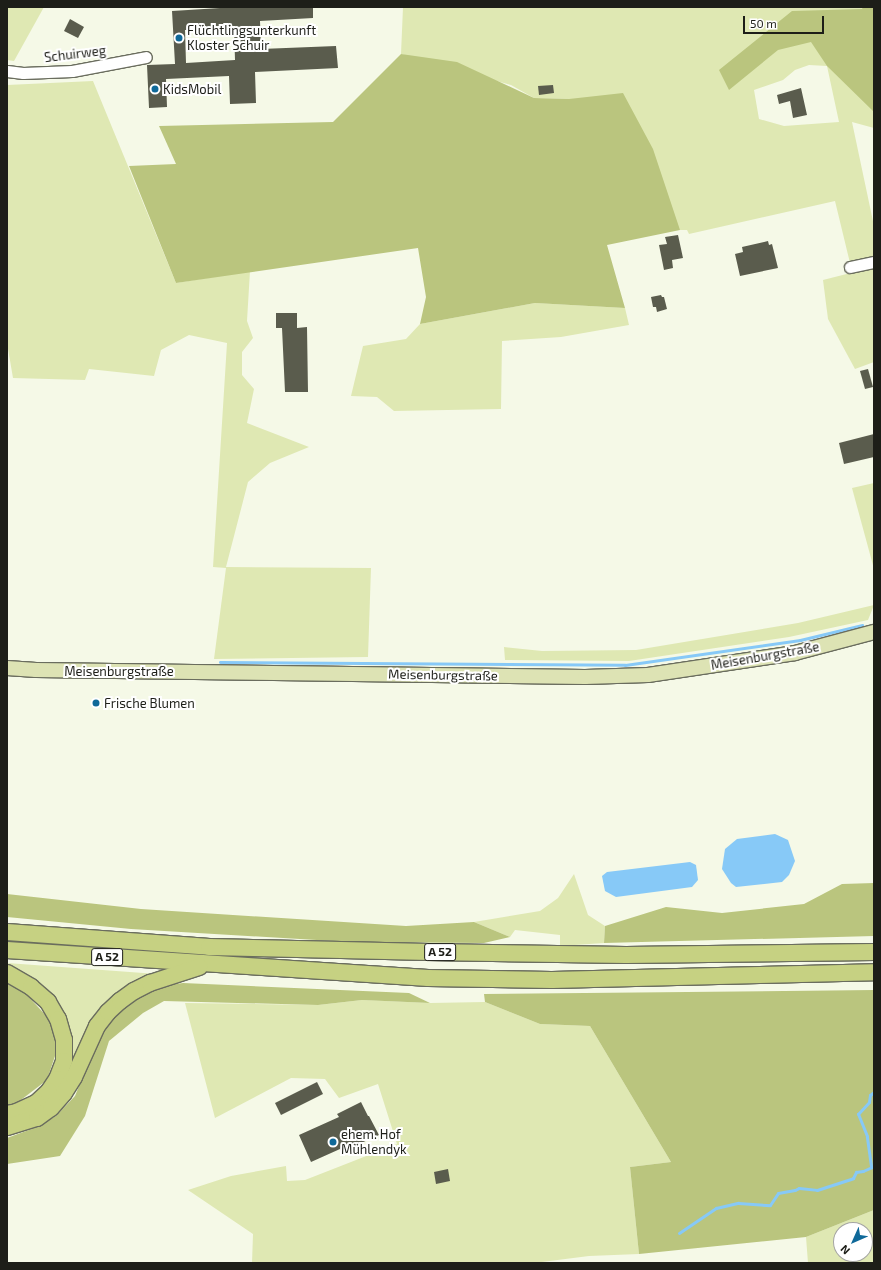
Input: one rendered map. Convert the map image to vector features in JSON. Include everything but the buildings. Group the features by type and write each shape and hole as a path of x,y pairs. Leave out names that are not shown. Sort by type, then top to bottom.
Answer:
{"highway":[{"name":"A 52","path":"7,932 209,947 626,955 874,952"},
{"name":"A 52","path":"7,950 207,965 428,978 552,980 874,972"},
{"path":"7,1127 36,1118 51,1108 64,1093 74,1077 97,1026 108,1012 120,1001 134,991 150,983 207,965"},
{"path":"7,973 31,987 48,1002 58,1019 64,1040 64,1061 57,1079 49,1092 36,1104 18,1112 7,1114"}],"main road":[{"name":"Meisenburgstraße","path":"7,668 36,670 585,677 648,675 795,653 874,632"}],"street":[{"name":"Schuirweg","path":"7,71 23,73 72,71 146,57"},
{"path":"850,267 874,262"}],"green space":[{"path":"7,7 44,7 14,61 7,60"},
{"path":"403,7 874,7 874,128 852,122 874,226 874,258 850,263 835,201 689,234 687,230 680,230 569,99 534,98 511,85 401,54","holes":["809,65 827,66 839,122 784,126 759,119 754,90 783,80 795,70"]},
{"path":"863,7 874,7 874,112 827,66 811,42 778,50 729,90 719,70 792,11 862,9"},
{"path":"401,54 457,62 534,98 569,99 623,93 653,149 680,230 607,245 625,308 535,303 420,324 426,297 418,248 176,283 129,166 176,164 159,126 333,122"},
{"path":"93,81 176,283 250,271 247,321 253,338 242,352 242,375 254,389 247,423 309,447 270,463 248,482 226,567 371,568 368,657 214,659 226,568 213,567 227,343 189,335 161,350 154,376 89,369 85,380 13,378 7,343 7,85"},
{"path":"874,267 874,362 855,369 828,319 823,280"},
{"path":"535,303 625,308 629,325 561,337 502,341 501,409 394,411 377,397 351,396 363,346 406,339 420,324"},
{"path":"874,483 874,569 852,488"},
{"path":"874,605 868,620 789,637 629,661 505,660 504,647 542,651 636,650 798,623"},
{"path":"574,874 588,915 605,926 604,943 560,946 560,935 515,930 510,937 474,922 540,911 558,898"},
{"path":"874,883 874,936 604,943 605,926 666,907 722,913 804,904 842,884"},
{"path":"7,894 141,909 406,926 474,922 510,937 484,943 350,942 131,929 7,917"},
{"path":"7,963 157,974 87,1030 72,1061 70,1036 46,989 26,974"},
{"path":"7,982 27,995 51,1021 57,1050 47,1080 13,1106 7,1106"},
{"path":"183,983 409,993 430,1003 362,1000 318,1005 164,1001 143,1013 109,1041 85,1116 60,1156 7,1164 7,1138 37,1127 56,1116 75,1096 101,1032 128,1002 154,987"},
{"path":"874,990 874,1210 844,1222 833,1222 833,1226 806,1237 639,1254 630,1167 671,1162 590,1026 540,1024 485,1002 484,994"},
{"path":"362,1000 430,1003 485,1002 540,1024 590,1026 671,1162 630,1167 639,1254 589,1256 534,1263 252,1263 253,1234 188,1190 231,1176 286,1166 287,1181 305,1180 397,1144 378,1084 339,1098 325,1079 291,1078 215,1118 185,1003 318,1005"},
{"path":"874,1210 874,1263 808,1263 806,1237 833,1226 833,1262 873,1262 873,1222 844,1222"}],"water":[{"path":"775,834 788,840 795,861 789,875 782,882 736,887 731,883 722,869 725,849 737,839"},
{"path":"690,862 696,865 698,880 692,887 616,897 605,891 602,876 607,872"}],"waterway":[{"path":"220,662 625,665 800,640 862,625"},
{"path":"871,1166 867,1136 858,1114 869,1102 870,1095 874,1092"},
{"path":"679,1233 716,1208 738,1203 770,1205 778,1193 799,1188 817,1190 853,1178 856,1172 863,1171 874,1166"}],"place":[{"name":"Flüchtlingsunterkunft Kloster Schuir","path":"179,38"},
{"name":"KidsMobil","path":"155,89"},
{"name":"Frische Blumen","path":"96,703"},
{"name":"ehem. Hof Mühlendyk","path":"333,1142"}]}
